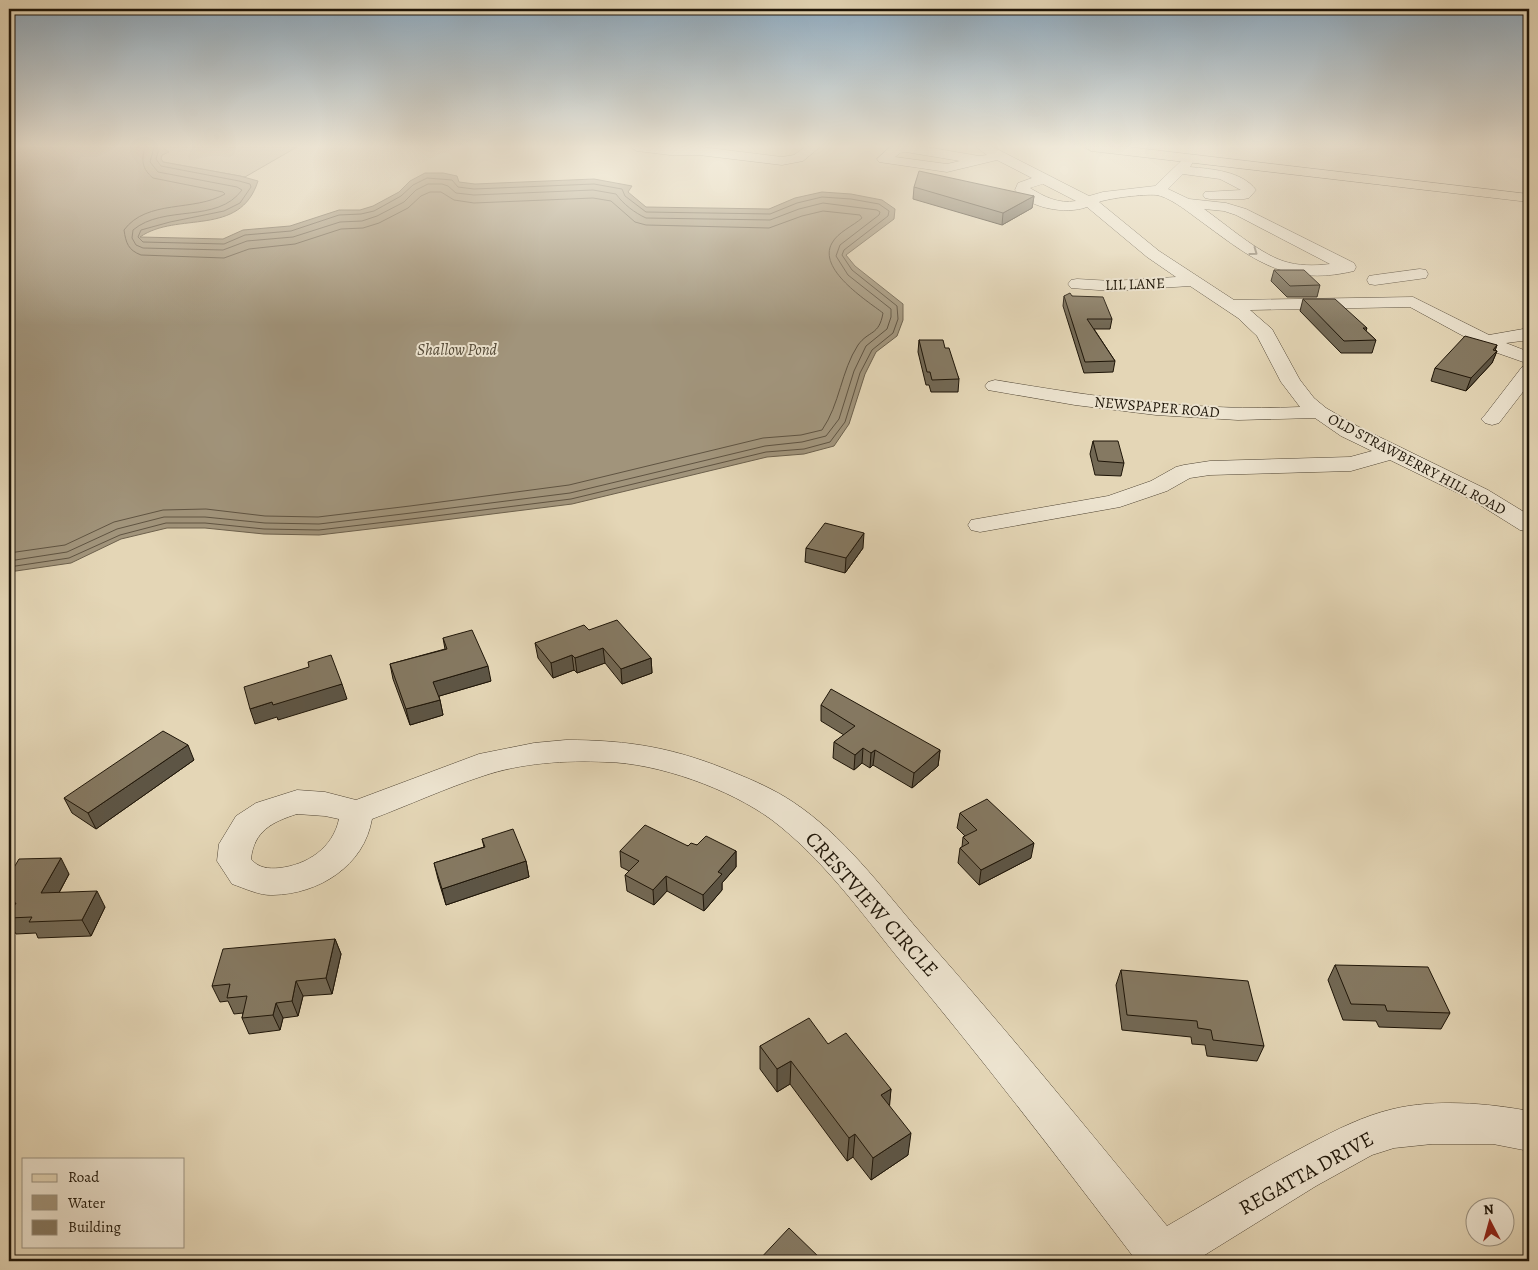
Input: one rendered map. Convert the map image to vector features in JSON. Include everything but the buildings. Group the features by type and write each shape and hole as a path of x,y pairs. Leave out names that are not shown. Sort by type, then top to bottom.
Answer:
{"street":[{"name":"OLD STRAWBERRY HILL ROAD","path":"1094,206 1153,254 1244,314 1266,333 1291,382 1307,402 1319,412 1349,430 1473,491 1529,525"},
{"path":"1204,206 1254,252 1278,265 1313,271 1348,267 1241,212 1224,206"},
{"path":"1420,274 1375,280 1486,341 1529,358"},
{"name":"LIL LANE","path":"1077,284 1112,286 1193,281"},
{"path":"1229,305 1413,302"},
{"path":"1486,341 1529,334"},
{"path":"1492,419 1529,371"},
{"name":"NEWSPAPER ROAD","path":"995,386 1070,399 1166,409 1271,416 1319,412"},
{"path":"980,525 1112,502 1160,486 1184,472 1210,468 1351,464 1393,452"},
{"name":"CRESTVIEW CIRCLE","path":"357,812 479,765 566,750 608,751 643,755 685,765 752,793 812,833 856,882 985,1033 1158,1259"},
{"name":"REGATTA DRIVE","path":"1158,1259 1301,1171 1362,1138 1394,1128 1432,1124 1492,1124 1529,1131"}],"water":[{"name":"Shallow Pond","path":"9,206 241,206 223,217 155,229 140,237 223,239 243,230 290,226 339,210 360,210 372,206 645,206 769,209 775,206 891,206 895,209 894,219 846,255 855,266 903,304 903,320 897,336 876,352 865,374 849,424 834,446 804,454 767,457 572,504 412,524 319,535 264,534 205,528 167,528 121,539 71,563 9,572"}]}
